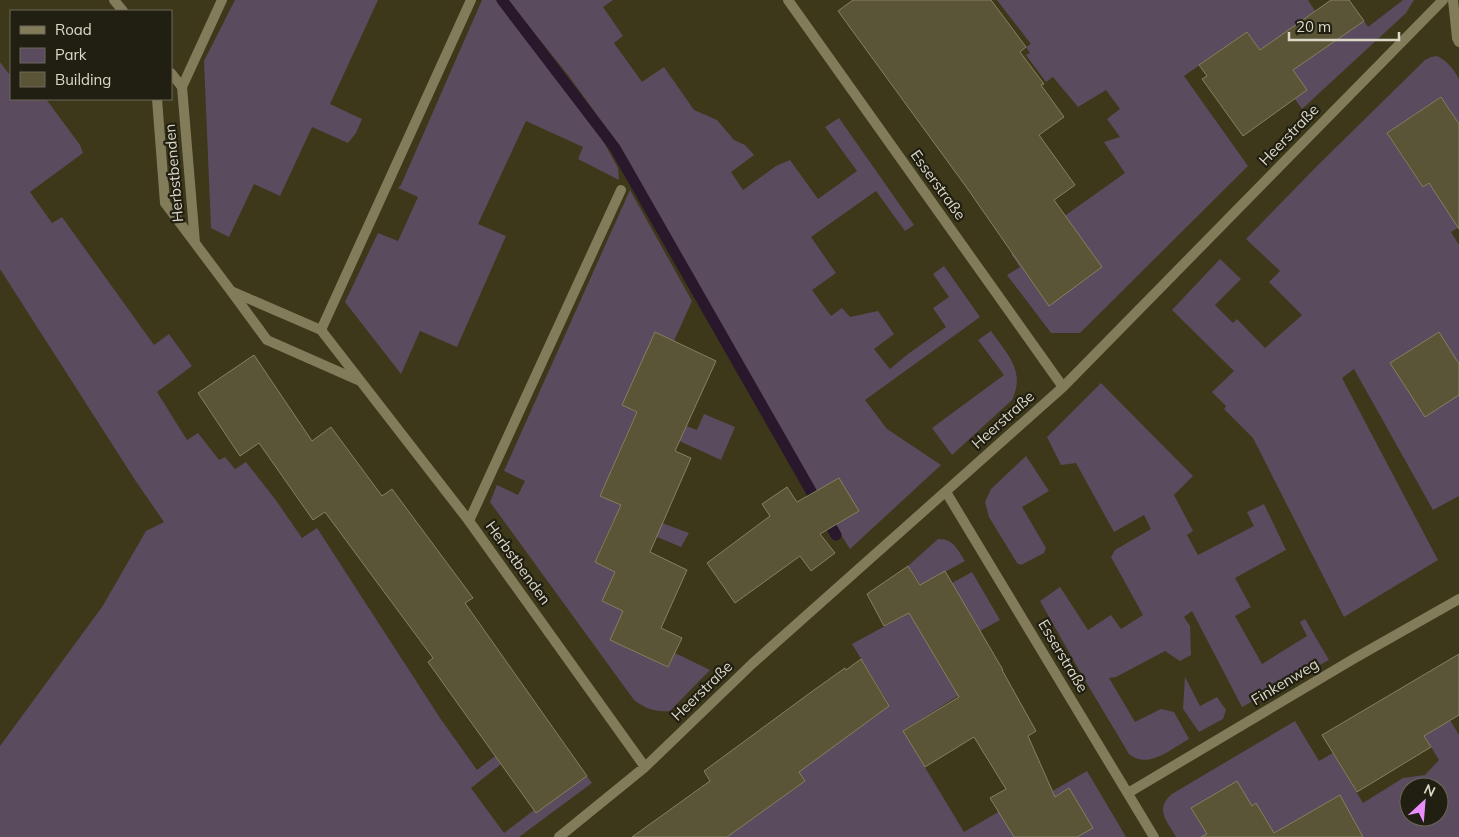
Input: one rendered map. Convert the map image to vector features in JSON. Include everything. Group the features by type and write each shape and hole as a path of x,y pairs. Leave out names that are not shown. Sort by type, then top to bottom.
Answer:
{"street":[{"path":"114,0 122,10"},
{"path":"172,74 182,87 222,0"},
{"path":"321,330 471,0"},
{"name":"Esserstraße","path":"788,0 1063,387"},
{"name":"Heerstraße","path":"566,835 645,766 753,663 1063,387 1443,0"},
{"path":"1453,0 1459,42"},
{"name":"Herbstbenden","path":"182,87 196,244"},
{"name":"Herbstbenden","path":"157,100 165,203 266,340 361,382"},
{"path":"469,521 620,190"},
{"name":"Herbstbenden","path":"231,290 321,330 469,521 645,766"},
{"name":"Esserstraße","path":"946,492 1154,837"},
{"name":"Finkenweg","path":"1128,793 1346,663 1459,599"}],"green space":[{"path":"235,0 378,0 330,104 362,119 356,133 348,143 312,127 280,196 254,184 229,237 211,228 204,61"},
{"path":"482,0 496,0 602,139 618,168 619,180 578,159 583,147 526,121 478,224 506,236 457,347 420,331 401,374 345,302 378,233 398,241 418,197 398,188 401,185"},
{"path":"508,0 613,0 603,7 623,36 614,43 642,82 664,67 694,110 717,120 734,140 745,145 754,155 731,172 743,190 776,166 790,160 818,199 857,171 825,127 839,118 914,225 905,231 876,191 811,237 836,273 812,290 831,316 842,308 850,317 878,311 894,334 874,349 890,369 946,327 933,308 949,297 933,274 944,266 980,317 865,400 887,429 941,465 850,549 835,525 858,511 839,478 816,492 702,297 619,145 568,75"},
{"path":"997,0 1308,0 1315,11 1301,21 1364,21 1368,27 1403,0 1414,0 1406,13 1302,109 1247,32 1184,76 1248,166 1080,333 1051,333 1007,275 1020,267 1011,254 1125,173 1104,142 1120,137 1107,119 1120,109 1106,90 1078,107 1053,77 1046,82 1026,55 1030,53 1026,47 1031,44"},
{"path":"1437,56 1450,66 1459,80 1459,124 1441,97 1387,133 1423,187 1437,178 1459,227 1451,232 1459,245 1459,496 1433,510 1354,369 1342,378 1438,560 1344,617 1253,438 1224,409 1226,406 1212,392 1234,371 1172,310 1220,259 1241,279 1215,305 1233,323 1237,319 1265,348 1302,315 1269,282 1280,271 1246,239 1425,60"},
{"path":"0,62 10,73 10,100 47,100 80,145 83,153 30,192 52,223 62,217 154,345 169,334 192,366 157,392 187,440 198,433 219,460 225,457 235,469 246,462 302,538 317,528 440,718 477,770 495,756 501,764 471,788 504,833 534,810 536,813 587,776 592,783 519,837 0,837 0,746 102,607 146,531 164,522 0,269"},
{"path":"630,190 692,301 674,341 655,332 622,405 683,434 686,426 697,430 704,414 735,427 721,460 633,420 600,496 689,533 681,547 614,519 595,561 615,572 602,601 623,611 610,640 668,667 675,653 710,670 670,711 651,709 634,700 490,502 497,485 518,495 525,481 504,471"},
{"path":"991,331 1013,363 1017,380 1016,390 1012,400 952,455 932,428 1004,375 978,340"},
{"path":"1101,383 1193,476 1174,495 1193,531 1187,535 1198,555 1254,526 1247,512 1264,504 1286,550 1235,578 1251,607 1235,616 1262,664 1307,636 1300,622 1305,619 1329,660 1242,707 1192,611 1184,617 1190,626 1191,655 1180,661 1165,651 1116,677 1109,678 1135,722 1161,709 1174,712 1189,739 1159,756 1144,760 1129,754 1040,601 1060,587 1088,630 1111,615 1121,629 1143,615 1111,557 1115,550 1151,529 1144,515 1114,532 1076,463 1061,465 1047,437"},
{"path":"1026,456 1049,491 1022,507 1046,548 1044,553 1021,565 1017,563 989,517 985,502 991,489"},
{"path":"938,539 948,540 965,561 921,585 908,566"},
{"path":"972,572 1000,620 980,631 952,583"},
{"path":"909,613 964,692 903,731 964,832 1019,800 1023,808 1087,771 1126,837 719,837 743,825 805,781 795,767 847,736 878,714 877,711 888,703 852,644"},
{"path":"1185,677 1200,706 1217,697 1226,710 1223,719 1199,732 1183,709"},
{"path":"1450,720 1459,735 1459,837 1339,837 1357,826 1350,813 1274,833 1256,803 1252,806 1191,808 1209,837 1176,837 1166,820 1163,810 1167,799 1172,794 1295,721 1319,761 1333,753 1363,803 1399,780 1399,827 1449,827 1449,777 1410,777 1425,775 1439,760 1423,734"}],"building":[{"path":"853,0 991,0 1026,47 1020,52 1044,84 1041,85 1064,117 1039,135 1075,185 1054,200 1102,267 1049,306 967,188 838,11"},
{"path":"1331,0 1349,0 1364,21 1293,70 1307,90 1243,136 1202,79 1207,76 1199,65 1247,32 1260,50"},
{"path":"1441,97 1459,124 1459,229 1429,183 1423,187 1387,133"},
{"path":"655,332 716,361 675,451 691,458 650,552 687,570 661,628 682,638 668,667 610,640 623,611 602,601 615,572 595,562 621,505 600,496 637,412 622,405"},
{"path":"1439,332 1459,364 1459,395 1425,417 1390,363"},
{"path":"254,355 312,441 331,427 382,496 392,489 473,598 465,603 587,776 536,813 428,662 433,658 325,512 313,520 259,443 240,456 198,393"},
{"path":"839,478 859,511 820,534 835,553 811,571 800,556 735,603 707,563 770,516 762,504 787,487 797,502"},
{"path":"908,566 920,585 945,571 1036,731 1028,736 1055,797 1069,788 1093,828 1077,837 1014,837 990,798 1006,789 974,737 925,767 903,731 959,697 909,613 884,626 867,594"},
{"path":"1459,654 1459,715 1424,736 1431,747 1357,792 1322,735"},
{"path":"861,659 889,706 799,772 805,781 727,837 632,837 710,781 704,771 814,690"},
{"path":"1237,781 1252,806 1256,803 1274,833 1340,795 1363,837 1201,837 1207,834 1191,808"}],"waterway":[{"path":"502,0 615,148 836,535"}]}
